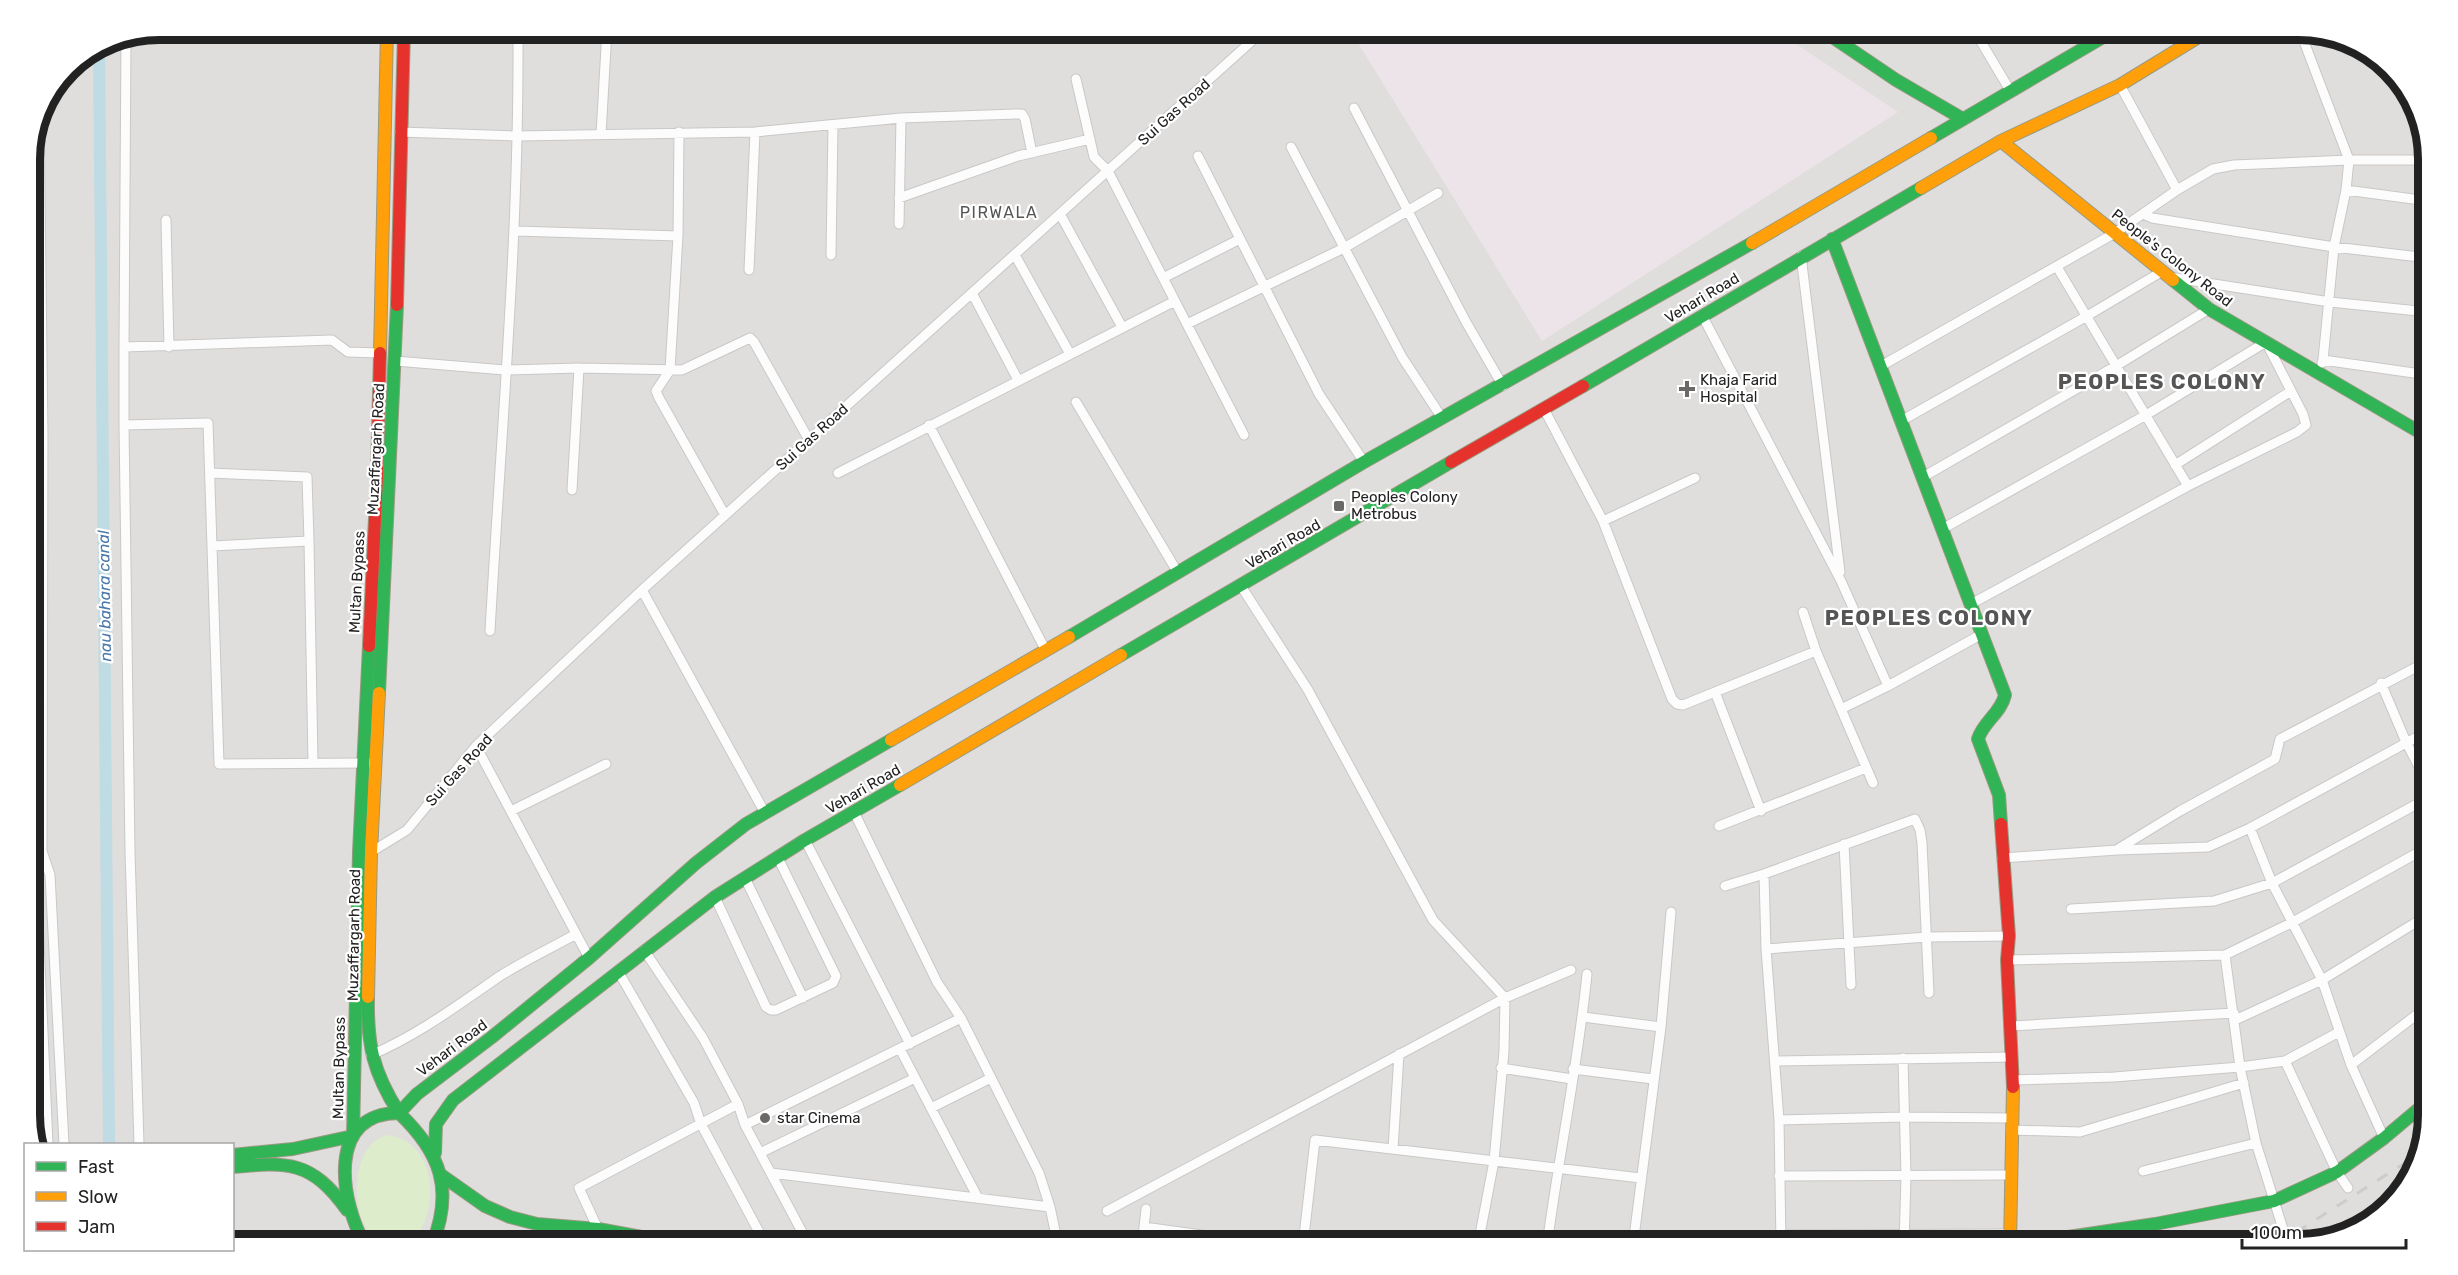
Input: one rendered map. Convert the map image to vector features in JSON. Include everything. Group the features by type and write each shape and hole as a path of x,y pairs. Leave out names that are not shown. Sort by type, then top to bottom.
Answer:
{"main road":[{"path":"1836,40 1896,80 1963,119"},
{"name":"Vehari Road","path":"399,1113 417,1094 492,1037 589,958 696,863 746,824 1046,651 1364,462 1503,386 2011,92 2092,40"},
{"name":"Vehari Road","path":"435,1154 433,1132 440,1114 453,1100 715,897 805,840 1544,409 1801,256 2001,141 2120,85 2194,40"},
{"name":"Multan Bypass","path":"351,1217 345,1174 353,1136 359,852 370,763 387,41"},
{"name":"Muzaffargarh Road","path":"404,41 395,361 370,763 371,852 367,1031 371,1055 382,1088 399,1113 423,1136 435,1154"},
{"name":"People's Colony Road","path":"2001,141 2209,309 2266,342 2321,366 2417,430"},
{"path":"1832,239 1900,421 1944,528 2005,695 2001,708 1983,727 1978,739 1999,795 2009,936 2007,960 2013,1080 2010,1175 2012,1234"},
{"path":"2071,1234 2155,1224 2274,1202 2337,1172 2384,1138 2418,1109"},
{"path":"234,1155 293,1149 353,1136 365,1120 382,1113 399,1113"},
{"path":"435,1154 441,1175 443,1200 441,1221 436,1234"},
{"path":"234,1167 275,1163 294,1167 312,1175 327,1185 340,1200 360,1234"},
{"path":"441,1175 485,1206 510,1217 537,1224 598,1229 625,1234"}],"street":[{"name":"Sui Gas Road","path":"371,852 407,830 477,746 642,590 1252,40"},
{"path":"1980,40 2011,92"},
{"path":"490,631 505,370 516,231 518,41"},
{"path":"602,134 606,41"},
{"path":"2304,41 2349,160 2346,190 2334,247 2330,302 2321,366 2417,374"},
{"path":"126,46 124,425 130,852 139,1143"},
{"path":"1076,79 1094,157 1108,171 1244,435"},
{"path":"2120,85 2177,190"},
{"path":"1354,108 1466,322 1503,386"},
{"path":"400,132 518,136 755,132 901,118 1022,114 1032,153"},
{"path":"899,224 901,118"},
{"path":"831,255 833,125"},
{"path":"679,132 678,236 670,370 657,391 725,516"},
{"path":"749,270 755,132"},
{"path":"899,198 1032,153 1090,139"},
{"path":"1291,147 1402,357 1442,418"},
{"path":"1198,156 1319,394 1364,462"},
{"path":"1881,366 2115,233 2177,190 2213,169 2235,165 2349,160 2417,160"},
{"path":"2346,190 2417,200"},
{"path":"1187,324 1344,248 1438,193"},
{"path":"1060,214 1122,327"},
{"path":"2143,214 2152,218 2334,247 2417,257"},
{"path":"166,219 169,346"},
{"path":"516,231 678,236"},
{"path":"1163,278 1240,239"},
{"path":"1015,255 1070,354"},
{"path":"1801,256 1841,581"},
{"path":"41,263 43,436 41,855"},
{"path":"2057,267 2188,486"},
{"path":"1900,421 2165,274 2330,302 2417,311"},
{"path":"972,293 1018,380"},
{"path":"838,473 1174,301"},
{"path":"1923,477 2116,366 2209,309"},
{"path":"1702,315 1841,581 1888,686"},
{"path":"395,361 505,370 579,368 682,370 750,338 809,440"},
{"path":"124,347 332,340 348,352 379,353"},
{"path":"1944,528 2146,415 2266,342 2303,414 2306,424 2297,432 2188,486 1971,604"},
{"path":"572,490 579,368"},
{"path":"2175,465 2292,391"},
{"path":"1076,402 1178,573"},
{"path":"1544,409 1603,521 1672,699 1677,704 1683,705 1816,651"},
{"path":"124,425 208,423 219,764 370,763"},
{"path":"929,426 1046,651"},
{"path":"210,473 306,477 313,764"},
{"path":"1603,521 1695,478"},
{"path":"212,546 309,541"},
{"path":"1240,586 1308,690 1434,920 1505,999 1504,1051 1494,1161 1480,1234"},
{"path":"642,590 765,813"},
{"path":"1803,612 1816,651 1873,783"},
{"path":"1840,709 1888,686 1982,634"},
{"path":"2117,850 2180,811 2275,759 2280,739 2381,683 2418,666"},
{"path":"2381,683 2418,764"},
{"path":"1714,692 1761,811"},
{"path":"2002,858 2117,850 2208,847 2250,828 2418,736"},
{"path":"477,746 589,958"},
{"path":"511,811 606,764"},
{"path":"1719,826 1866,768"},
{"path":"2071,909 2214,901 2272,883 2418,804"},
{"path":"854,812 937,982 961,1018 1039,1173 1056,1234"},
{"path":"1725,886 1915,819 1922,843 1929,993"},
{"path":"2250,828 2272,883 2322,980 2350,1065 2384,1138"},
{"path":"805,840 910,1044"},
{"path":"1844,844 1851,985"},
{"path":"42,851 50,875 64,1143"},
{"path":"2007,960 2225,955 2293,922 2418,853"},
{"path":"715,897 766,1007 776,1010 833,983 836,976 778,858"},
{"path":"1764,874 1766,949 1779,1120 1781,1234"},
{"path":"745,878 802,998"},
{"path":"1634,1234 1661,1027 1671,912"},
{"path":"2011,1026 2234,1016 2322,980 2418,921"},
{"path":"371,1055 397,1044 444,1016 503,975 576,933"},
{"path":"1766,949 1927,937 2009,936"},
{"path":"644,950 703,1038 738,1104 745,1125 803,1234"},
{"path":"2225,955 2240,1067 2256,1143 2283,1229"},
{"path":"1107,1211 1399,1054 1505,999 1571,970"},
{"path":"618,971 694,1103 701,1124 760,1234"},
{"path":"1548,1234 1557,1168 1583,1017 1587,974"},
{"path":"41,993 48,1143"},
{"path":"2350,1065 2418,1014"},
{"path":"1583,1017 1661,1027"},
{"path":"745,1125 961,1018"},
{"path":"2013,1080 2114,1077 2240,1067 2285,1060 2339,1032"},
{"path":"900,1049 978,1198"},
{"path":"1393,1149 1399,1054"},
{"path":"44,1056 59,1056"},
{"path":"1776,1061 2012,1057"},
{"path":"1903,1058 1906,1176 1904,1233"},
{"path":"2285,1060 2337,1172 2348,1188"},
{"path":"1501,1068 1653,1079"},
{"path":"760,1153 915,1078"},
{"path":"931,1107 992,1078"},
{"path":"1779,1120 1903,1117 2011,1124 2080,1132 2244,1083"},
{"path":"45,1088 61,1086"},
{"path":"598,1229 579,1188 738,1104"},
{"path":"1304,1234 1315,1140 1641,1178"},
{"path":"2143,1171 2256,1143"},
{"path":"771,1173 1050,1207"},
{"path":"1779,1176 2010,1175"},
{"path":"1143,1234 1146,1209"},
{"path":"1144,1227 1195,1234"},
{"path":"1886,1234 1918,1234"}],"shaded area":[{"path":"1356,40 1790,40 1898,112 1542,341"},
{"path":"2298,40 2321,43 2351,53 2377,70 2397,94 2411,122 2417,152 2418,1115 2415,1138 2405,1168 2388,1194 2364,1214 2351,1222 2329,1230 2298,1234 234,1234 234,1143 44,1143 41,1123 41,152 45,129 53,107 75,75 100,56 137,43 152,41"}],"green space":[{"path":"387,1135 404,1140 417,1151 425,1164 430,1181 430,1198 427,1215 418,1234 371,1234 364,1224 357,1200 358,1173 368,1149 376,1140"}],"waterway":[{"name":"nau bahara canal","path":"99,57 109,1143"}],"railway":[{"path":"2293,1234 2408,1161"}],"traffic: fast":[{"path":"1837,40 1896,80 1963,119"},
{"path":"1931,138 2098,40"},
{"path":"1583,386 1921,188"},
{"path":"1832,239 2005,695 2000,707 1984,727 1978,739 1999,795 2001,824"},
{"path":"1069,637 1364,462 1752,243"},
{"path":"2173,280 2209,309 2417,431"},
{"path":"379,693 397,305"},
{"path":"1121,655 1451,462"},
{"path":"234,1155 293,1149 353,1136 359,852 369,646"},
{"path":"368,997 373,1058 383,1084 399,1113 417,1094 492,1037 589,958 696,863 746,824 891,740"},
{"path":"435,1153 436,1124 453,1100 715,897 805,840 900,785"},
{"path":"2088,1234 2155,1224 2274,1201 2337,1172 2384,1138 2418,1109"},
{"path":"360,1234 350,1206 346,1184 345,1162 350,1143 359,1127 376,1117 399,1113 425,1143 440,1173 442,1207 436,1234"},
{"path":"234,1167 284,1165 297,1168 322,1181 347,1210"},
{"path":"441,1175 485,1206 510,1217 537,1224 598,1229 625,1234"}],"traffic: slow":[{"path":"1921,188 2001,141 2120,85 2194,40"},
{"path":"380,353 387,41"},
{"path":"1752,243 1931,138"},
{"path":"2001,141 2173,280"},
{"path":"891,740 1069,637"},
{"path":"900,785 1121,655"},
{"path":"368,997 371,852 379,693"},
{"path":"2010,1234 2013,1087"}],"traffic: jam":[{"path":"397,305 404,41"},
{"path":"369,646 380,353"},
{"path":"1451,462 1583,386"},
{"path":"2001,824 2009,936 2007,960 2013,1087"}],"place":[{"name":"Khaja Farid Hospital","path":"1687,389"},
{"name":"Peoples Colony Metrobus","path":"1339,506"},
{"name":"star Cinema","path":"765,1118"}],"district":[{"name":"PIRWALA","path":"999,212"},
{"name":"PEOPLES COLONY","path":"2162,382"},
{"name":"PEOPLES COLONY","path":"1929,618"}]}
